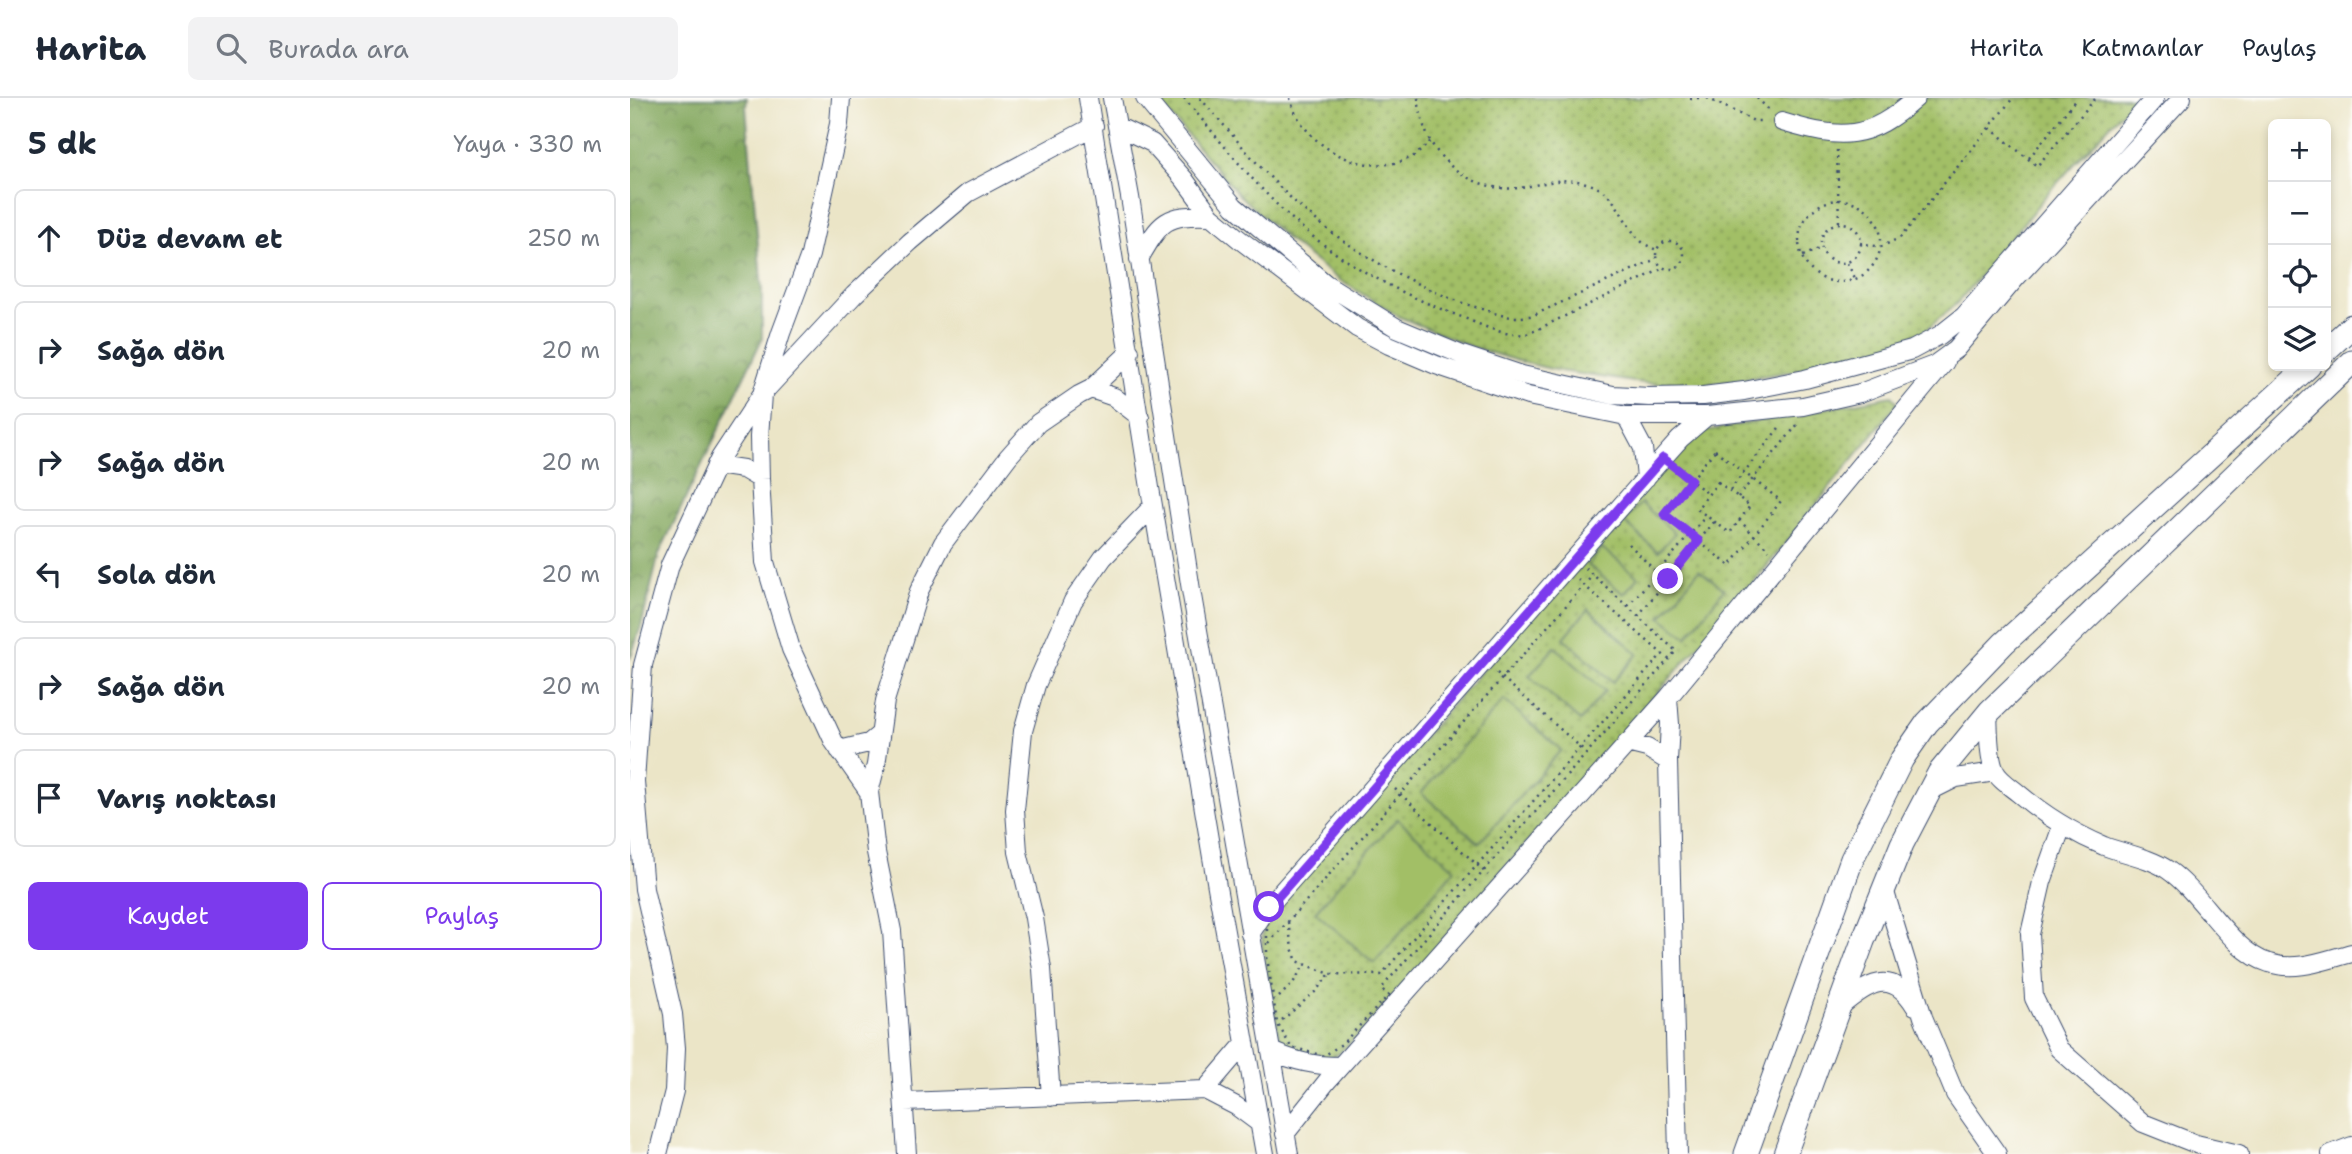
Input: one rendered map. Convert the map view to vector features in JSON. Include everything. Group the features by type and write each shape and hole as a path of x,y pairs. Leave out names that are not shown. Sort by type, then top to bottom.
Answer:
{"main road":[{"path":"2331,345 2352,326"},
{"path":"1785,1154 1902,844 1939,773 1988,713 2350,369"},
{"path":"1746,1154 1853,859 1902,759 1927,723 2004,643 2303,371"}],"street":[{"path":"841,98 839,124 810,255 762,394 760,479 765,562 791,649 839,750 869,792"},
{"path":"1088,98 1153,506 1265,1154"},
{"path":"1112,98 1191,590 1289,1154"},
{"path":"1145,98 1234,206 1326,284 1397,328 1462,355 1522,375 1612,395 1649,397 1703,396 1744,391 1805,379 1912,351 1964,316 2155,98"},
{"path":"1782,122 1837,134 1864,132 1897,115 1916,98"},
{"path":"1285,1133 1340,1066 1668,698 2015,279 2182,98"},
{"path":"658,1154 674,1091 676,1048 673,1014 644,889 635,781 643,665 670,565 716,466 762,394 853,295 968,193 1094,126"},
{"path":"1117,126 1152,143 1184,179 1211,216 1357,328 1436,365 1528,396 1626,416 1707,416 1795,408 1860,393 1934,365 1955,349"},
{"path":"1139,260 1158,227 1176,218 1211,216"},
{"path":"907,1154 892,931 876,852 869,792 876,765 884,701 919,592 943,543 1038,423 1091,389 1130,352"},
{"path":"1881,358 1904,389 1909,407"},
{"path":"1091,389 1114,397 1140,417"},
{"path":"1626,416 1643,448 1646,478"},
{"path":"1250,934 1269,907 1663,458 1707,416"},
{"path":"716,466 743,469 760,479"},
{"path":"1051,1097 1042,969 1034,918 1018,852 1015,810 1023,731 1036,685 1073,601 1102,558 1153,506"},
{"path":"1668,698 1678,1154"},
{"path":"1988,713 1995,772 2043,815 2062,826 2168,870 2188,887 2245,949 2267,963 2294,968 2352,953"},
{"path":"839,750 869,743 880,734"},
{"path":"1627,743 1647,748 1668,761"},
{"path":"1930,791 1956,778 1995,772"},
{"path":"2062,826 2042,882 2030,934 2034,998 2059,1049 2143,1123 2196,1144 2239,1154"},
{"path":"1884,889 1923,1017 1955,1094 1997,1154"},
{"path":"1840,1007 1863,988 1877,983 1897,985 1908,994 1923,1017"},
{"path":"1205,1090 1245,1043"},
{"path":"1270,1051 1314,1066 1340,1066"},
{"path":"905,1102 1205,1090 1236,1106 1259,1123"},
{"path":"2331,1154 2352,1146"}],"path":[{"path":"1184,98 1257,184 1291,218 1336,253 1359,269 1415,299 1493,329 1521,335 1530,333 1664,268"},
{"path":"1200,98 1272,179 1309,215 1333,233 1419,285 1454,300 1519,318 1534,315 1656,259"},
{"path":"1290,98 1305,128 1316,140 1352,160 1369,164 1389,164 1416,155 1431,141"},
{"path":"1418,98 1421,117 1431,141 1446,161 1464,175 1493,187 1525,187 1570,180 1590,184 1616,202 1640,240 1657,250"},
{"path":"1690,98 1705,98 1754,121 1782,122"},
{"path":"1860,243 1881,247 1901,237 2013,98"},
{"path":"2029,158 2077,98"},
{"path":"1989,127 2037,166 2096,98"},
{"path":"1837,134 1839,223"},
{"path":"1825,203 1855,203 1871,214 1880,231 1881,247 1871,268 1855,279 1846,282 1826,279 1810,269 1803,256 1801,232 1810,215 1825,203"},
{"path":"1839,223 1849,225 1856,231 1860,243 1855,257 1847,263 1828,260 1821,248 1823,233 1839,223"},
{"path":"1670,240 1679,243 1684,250 1685,259 1680,266 1672,270 1664,268 1656,259 1657,250 1662,243 1670,240"},
{"path":"1803,256 1821,248"},
{"path":"1847,263 1855,279"},
{"path":"1738,497 1816,403"},
{"path":"1730,491 1795,408"},
{"path":"1715,450 1753,479 1781,501 1730,566 1664,514 1715,450"},
{"path":"1663,458 1709,494"},
{"path":"1718,482 1730,491 1750,506 1730,533 1697,509 1718,482"},
{"path":"1628,606 1706,516"},
{"path":"1739,520 1782,562"},
{"path":"1638,616 1714,522"},
{"path":"1629,544 1657,573 1668,579"},
{"path":"1580,563 1628,606 1676,651 1385,984 1381,989 1389,995 1343,1043 1324,1056 1291,1047 1277,1023 1267,946 1267,925 1275,911 1580,563"},
{"path":"1570,574 1669,660"},
{"path":"1267,946 1593,575"},
{"path":"1288,922 1297,961 1330,974 1381,975 1662,654"},
{"path":"1489,666 1587,753"},
{"path":"1387,782 1500,886"},
{"path":"1274,1002 1293,983 1305,964"},
{"path":"1277,1023 1315,992 1330,974"}],"green space":[{"path":"630,98 747,98 762,291 762,339 659,554 630,659"},
{"path":"1159,98 2135,98 2048,193 1959,301 1924,332 1881,351 1837,364 1694,387 1560,371 1518,361 1472,347 1400,317 1338,279 1290,242 1238,194"},
{"path":"1892,396 1898,403 1754,582 1363,1031 1337,1055 1327,1060 1289,1052 1279,1037 1262,946 1263,927 1271,910 1685,441 1706,431"},
{"path":"1641,503 1675,533 1658,552 1624,522"},
{"path":"1602,548 1638,577 1624,594 1588,565"},
{"path":"1699,570 1724,589 1687,637 1661,617"},
{"path":"1588,609 1638,654 1613,682 1564,638"},
{"path":"1555,647 1605,691 1580,721 1529,676"},
{"path":"1504,700 1561,750 1479,843 1421,793"},
{"path":"1397,819 1455,869 1374,963 1315,912"}],"route":[{"path":"1269,907 1663,458 1691,480 1664,514 1699,541 1668,579"}]}
